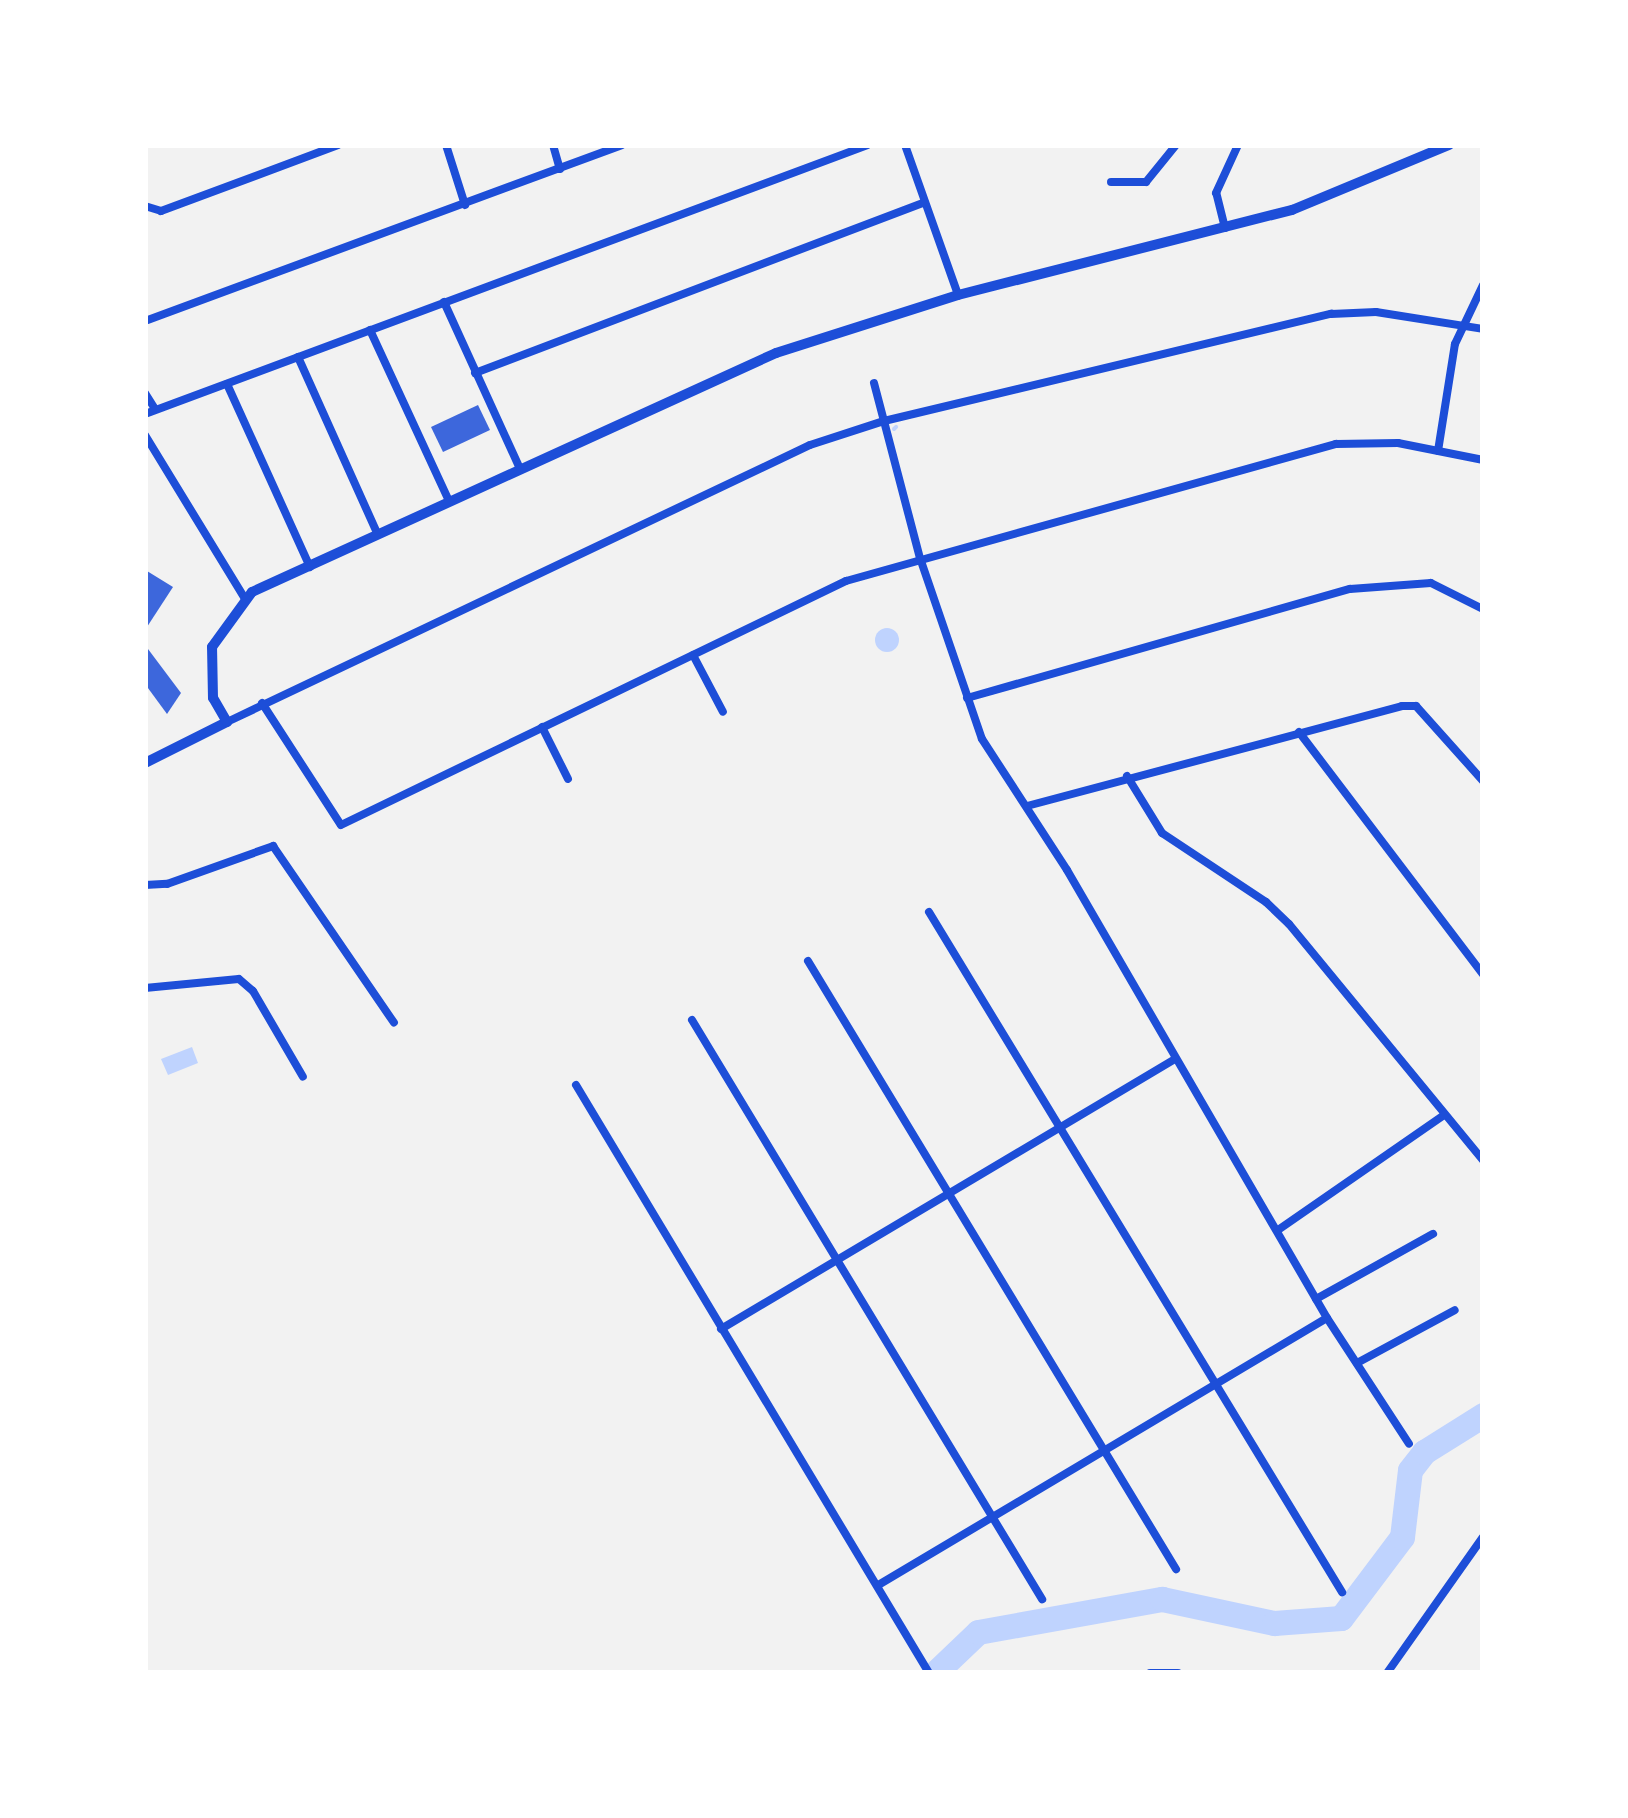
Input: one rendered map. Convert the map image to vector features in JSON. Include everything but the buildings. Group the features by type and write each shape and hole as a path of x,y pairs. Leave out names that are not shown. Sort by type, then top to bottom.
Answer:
{"street":[{"path":"145,206 161,211 338,145"},
{"path":"446,145 465,205"},
{"path":"553,145 560,169"},
{"path":"145,321 622,145"},
{"path":"145,414 868,145"},
{"path":"904,145 958,295"},
{"path":"1111,182 1146,182 1176,145"},
{"path":"1225,228 1216,193 1238,145"},
{"path":"227,722 213,698 208,666 213,642 244,598 776,353 958,295 1225,228 1330,197 1444,146"},
{"path":"474,373 924,204"},
{"path":"1438,451 1462,321 1483,285"},
{"path":"444,302 520,469"},
{"path":"145,763 262,703 810,445 884,421 1331,314 1462,321 1483,328"},
{"path":"370,330 449,501"},
{"path":"298,357 378,535"},
{"path":"874,383 920,558 966,698 1007,786 1027,806 1327,1318 1410,1444"},
{"path":"227,384 310,567"},
{"path":"145,393 154,409"},
{"path":"145,436 244,598"},
{"path":"262,703 341,825 846,581 1336,444 1398,443 1483,460"},
{"path":"966,698 1350,589 1430,583 1483,609"},
{"path":"693,655 722,712"},
{"path":"1027,806 1127,776 1416,706 1483,780"},
{"path":"542,728 568,780"},
{"path":"1299,732 1483,974"},
{"path":"1127,776 1162,834 1266,902 1289,924 1483,1160"},
{"path":"145,885 167,884 273,846 394,1022"},
{"path":"929,912 1342,1592"},
{"path":"808,961 1176,1569"},
{"path":"145,988 231,979 246,984 303,1077"},
{"path":"692,1020 988,1517 1042,1600"},
{"path":"721,1329 836,1262 946,1190 1174,1059"},
{"path":"576,1085 721,1329 880,1584 929,1673"},
{"path":"1278,1230 1444,1116"},
{"path":"1316,1299 1433,1234"},
{"path":"1357,1362 1455,1310"},
{"path":"880,1584 1327,1318"},
{"path":"1387,1673 1483,1538"},
{"path":"1150,1673 1178,1673"}],"water":[{"path":"887,628 899,640 887,652 875,640"},
{"path":"192,1047 198,1063 168,1075 161,1059"}],"waterway":[{"path":"935,1673 978,1632 1162,1599 1274,1623 1341,1618 1402,1537 1410,1470 1424,1452 1483,1415"}]}
